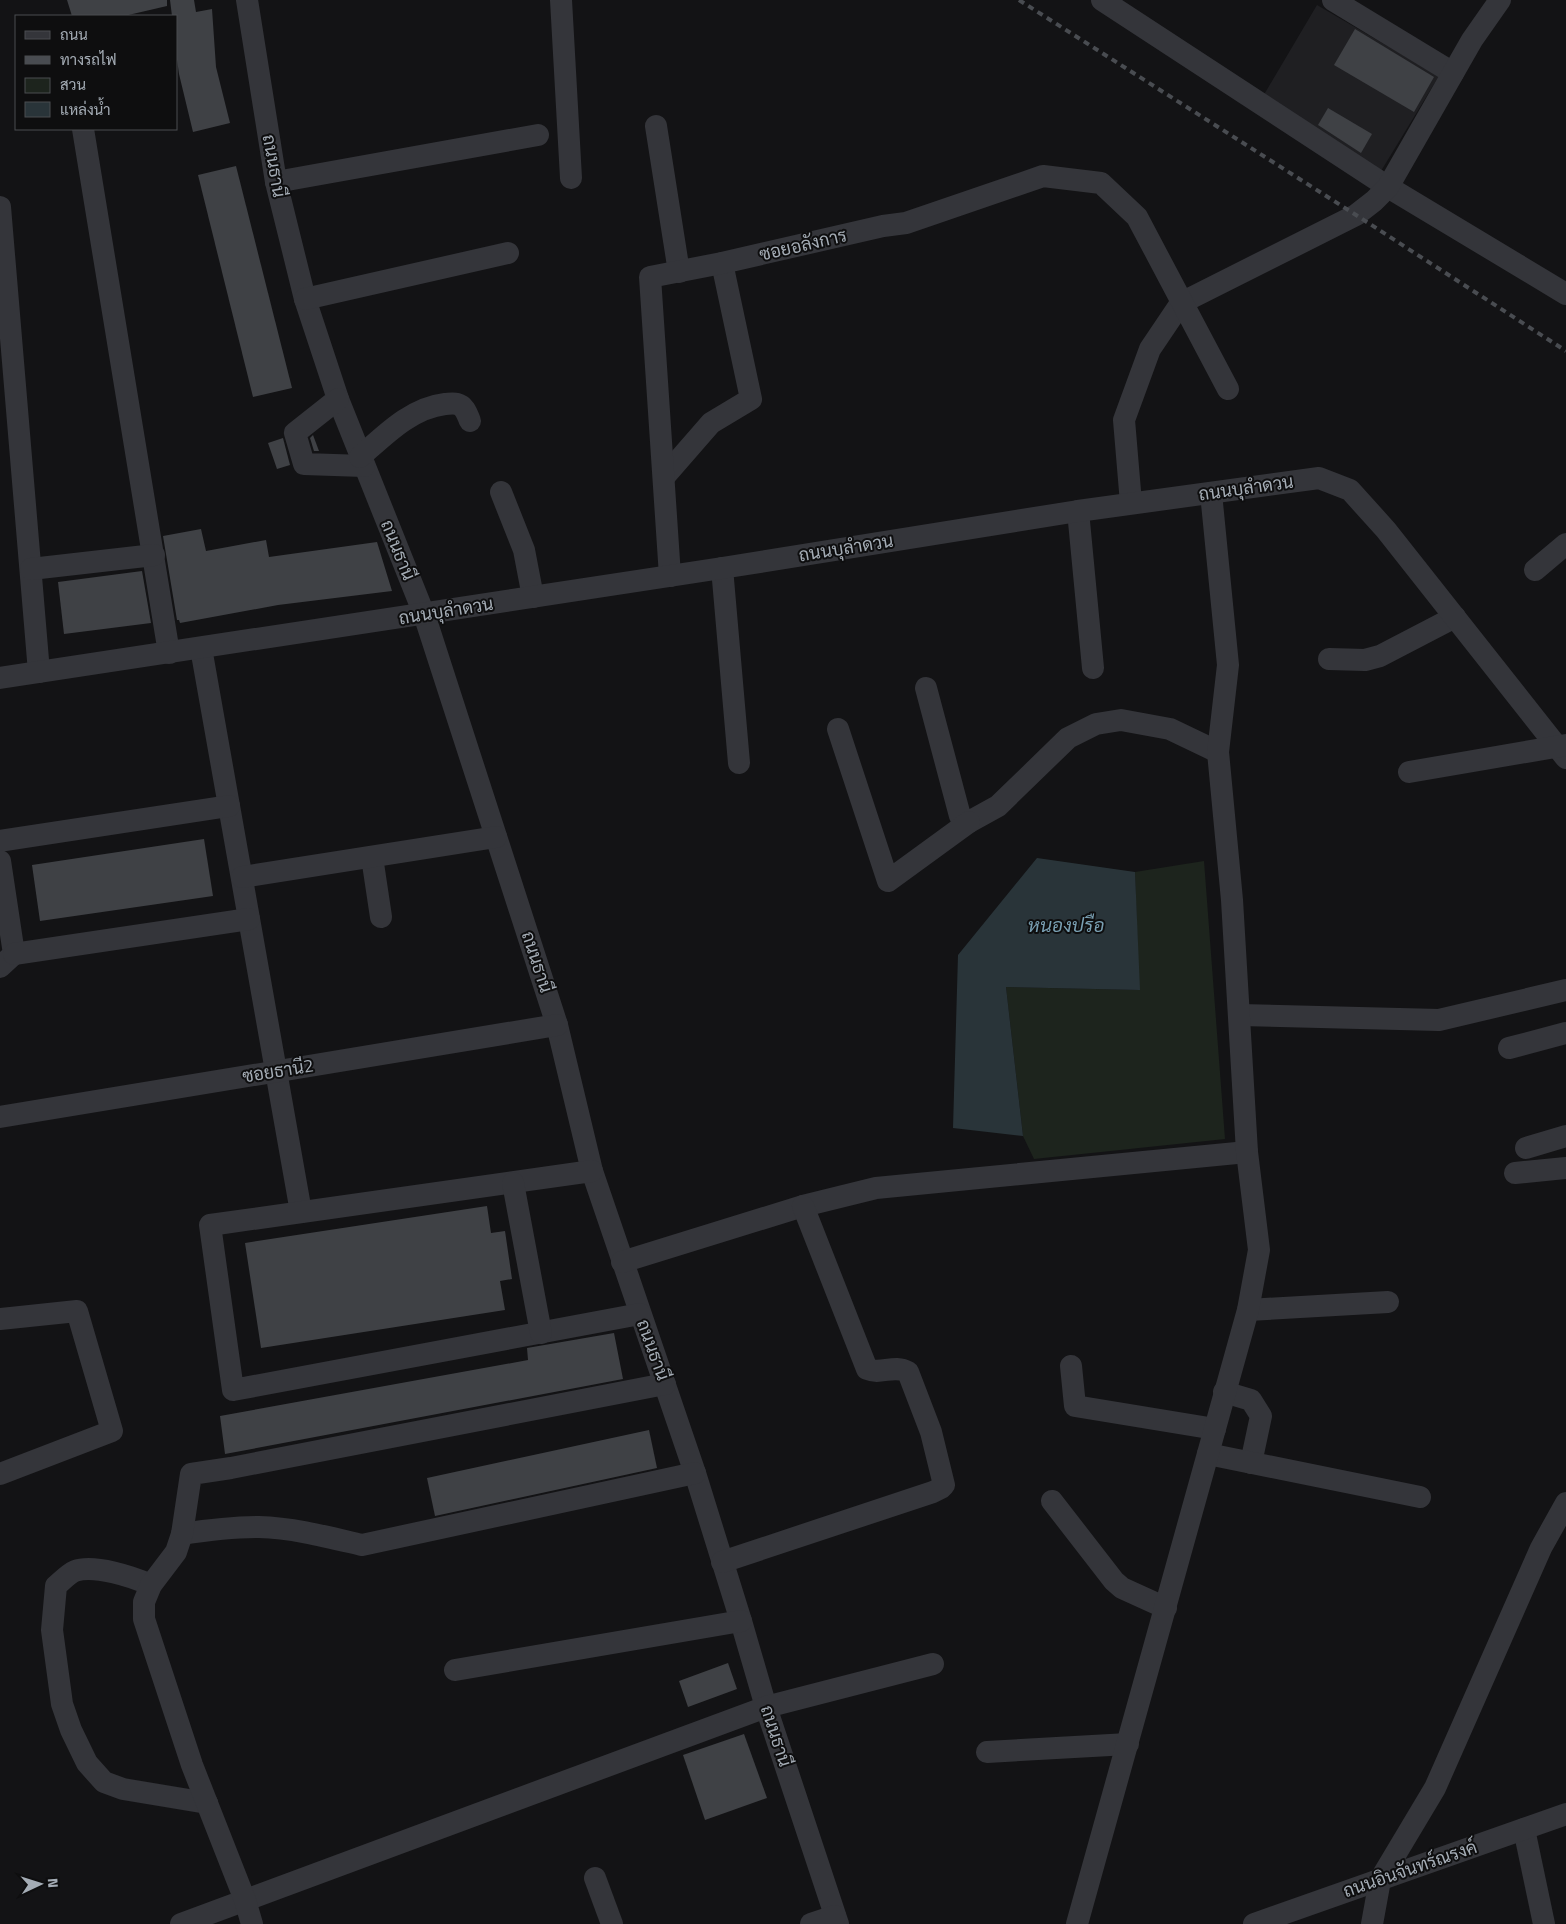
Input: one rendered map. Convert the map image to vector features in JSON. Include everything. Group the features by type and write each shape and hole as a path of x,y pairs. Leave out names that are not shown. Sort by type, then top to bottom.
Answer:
{"street":[{"name":"ถนนธานี","path":"247,0 276,182 305,299 338,399 424,614 557,1025 592,1171 695,1474 742,1621 766,1707 836,1920"},
{"path":"561,0 571,178"},
{"path":"1102,0 1388,187 1566,294"},
{"path":"1333,0 1453,73"},
{"path":"1130,503 1124,420 1150,349 1181,304 1356,215 1374,201 1388,187 1472,40 1500,0"},
{"path":"656,126 679,272"},
{"path":"84,130 169,653"},
{"path":"276,182 538,135"},
{"name":"ซอยอลังการ","path":"670,576 650,277 722,263 883,226 906,223 1043,176 1101,183 1137,217 1181,304 1228,389"},
{"path":"0,208 39,672"},
{"path":"305,299 508,253"},
{"path":"664,477 711,423 751,399 722,263"},
{"path":"338,399 294,432 304,464 362,461 392,429 417,413 436,406 456,403 464,408 470,421"},
{"name":"ถนนบุลำดวน","path":"0,678 722,568 1130,503 1319,478 1350,490 1386,530 1563,750"},
{"path":"501,492 524,550 533,597"},
{"path":"1077,1924 1248,1310 1259,1250 1247,1152 1232,900 1218,752 1228,666 1211,493"},
{"path":"1078,511 1093,668"},
{"path":"1535,570 1566,544"},
{"path":"31,569 154,555"},
{"path":"722,568 740,763"},
{"path":"1329,659 1365,660 1380,656 1455,616"},
{"path":"201,648 301,1212"},
{"path":"926,688 960,816 969,822"},
{"path":"838,729 888,881 969,822 998,806 1068,738 1096,724 1121,720 1170,729 1218,752"},
{"path":"1409,772 1563,750"},
{"path":"0,841 229,806"},
{"path":"242,878 496,837"},
{"path":"372,857 381,917"},
{"path":"0,862 7,960 249,919"},
{"path":"1240,1015 1439,1020 1566,990"},
{"name":"ซอยธานี2","path":"0,1117 557,1025"},
{"path":"1510,1048 1566,1033"},
{"path":"1526,1148 1566,1136"},
{"path":"622,1262 802,1206 876,1188 1247,1152"},
{"path":"1515,1173 1566,1168"},
{"path":"592,1171 210,1225 233,1390 640,1314"},
{"path":"513,1183 541,1333"},
{"path":"722,1562 933,1492 944,1484 931,1432 908,1372 902,1369 875,1372 867,1369 802,1206"},
{"path":"1248,1310 1388,1302"},
{"path":"0,1320 77,1311 112,1431 0,1474"},
{"path":"1071,1366 1075,1406 1215,1430"},
{"path":"252,1924 245,1900 192,1765 144,1619 144,1602 151,1585 176,1552 182,1534 191,1474 231,1468 665,1384"},
{"path":"1224,1392 1251,1400 1261,1416 1252,1463"},
{"path":"1208,1454 1420,1497"},
{"path":"182,1534 220,1528 260,1527 310,1533 362,1545 695,1474"},
{"path":"1052,1501 1114,1581 1122,1588 1166,1608"},
{"path":"1372,1924 1380,1880 1435,1788 1541,1548 1566,1502"},
{"path":"151,1585 122,1574 82,1569 72,1572 56,1586 52,1630 62,1704 71,1730 87,1763 104,1782 123,1789 207,1803"},
{"path":"455,1670 742,1621"},
{"path":"181,1924 766,1707 933,1664"},
{"path":"987,1752 1128,1744"},
{"name":"ถนนอินจันทร์ณรงค์","path":"1254,1924 1566,1814"},
{"path":"1524,1829 1544,1924"},
{"path":"595,1878 612,1924"},
{"path":"811,1924 836,1920"}],"shaded area":[{"path":"1317,5 1439,76 1381,171 1262,98"}],"green space":[{"path":"1204,861 1225,1139 1034,1159 1023,1136 1006,987 1139,990 1135,872"}],"water":[{"name":"หนองปรือ","path":"1037,858 1135,872 1140,990 1006,987 1023,1136 953,1128 958,955"}],"building":[{"path":"67,0 167,0 167,6 128,15 72,15"},
{"path":"170,0 194,0 196,12 212,9 216,67 230,123 193,132 178,67 178,15 172,15"},
{"path":"1355,29 1434,77 1414,112 1334,65"},
{"path":"1328,108 1372,134 1361,153 1318,125"},
{"path":"236,166 292,388 253,397 198,175"},
{"path":"313,435 319,451 314,451 310,438"},
{"path":"283,438 290,465 277,469 268,443"},
{"path":"201,529 206,551 266,540 269,557 377,542 392,591 278,605 180,623 177,620 163,536"},
{"path":"142,571 151,623 64,634 58,582"},
{"path":"204,839 213,896 40,921 32,865"},
{"path":"487,1206 491,1233 505,1231 512,1279 500,1281 505,1310 261,1348 245,1243"},
{"path":"614,1333 623,1379 225,1454 220,1416 528,1360 527,1348"},
{"path":"649,1430 657,1468 435,1516 427,1478"},
{"path":"728,1663 737,1689 688,1707 679,1681"},
{"path":"744,1734 767,1798 705,1820 683,1755"}],"railway":[{"path":"1019,0 1566,351"}]}
